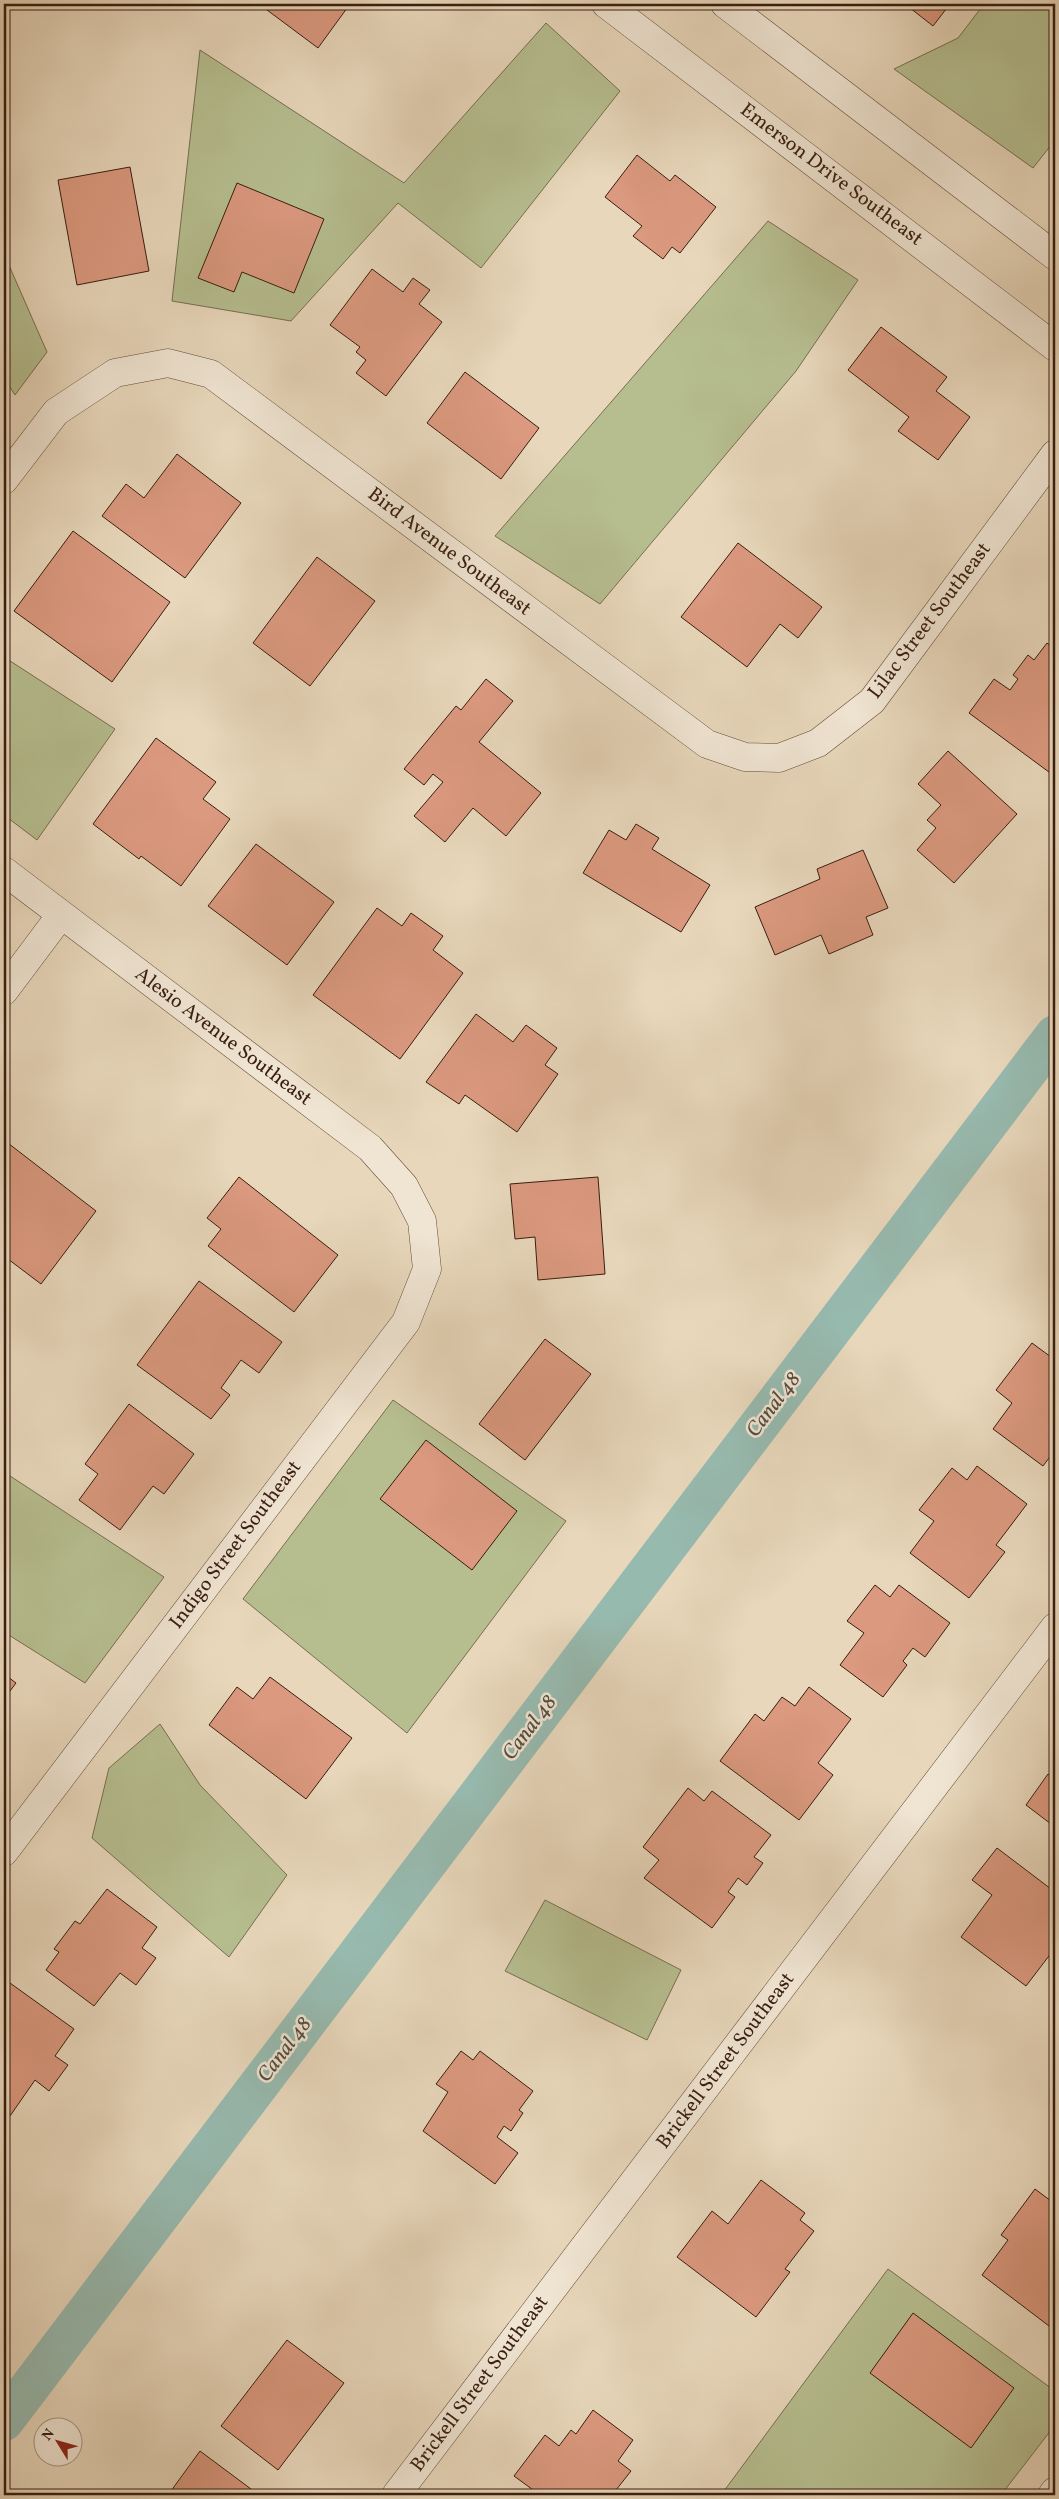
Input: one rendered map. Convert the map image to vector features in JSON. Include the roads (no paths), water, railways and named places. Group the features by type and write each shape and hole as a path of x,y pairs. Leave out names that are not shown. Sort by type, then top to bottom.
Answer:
{"street":[{"name":"Emerson Drive Southeast","path":"606,4 1055,347"},
{"path":"725,4 1055,256"},
{"name":"Bird Avenue Southeast","path":"4,480 56,412 115,373 168,363 211,374 707,744 745,756 779,758"},
{"name":"Lilac Street Southeast","path":"779,758 818,743 872,701 1055,454"},
{"name":"Alesio Avenue Southeast","path":"4,871 370,1148 404,1186 422,1222"},
{"path":"4,991 61,915"},
{"name":"Indigo Street Southeast","path":"4,1852 406,1322 427,1269 422,1222"},
{"name":"Brickell Street Southeast","path":"396,2495 1055,1627"},
{"path":"1052,2495 1055,2491"}],"waterway":[{"name":"Canal 48","path":"4,2421 1055,1035"}]}
